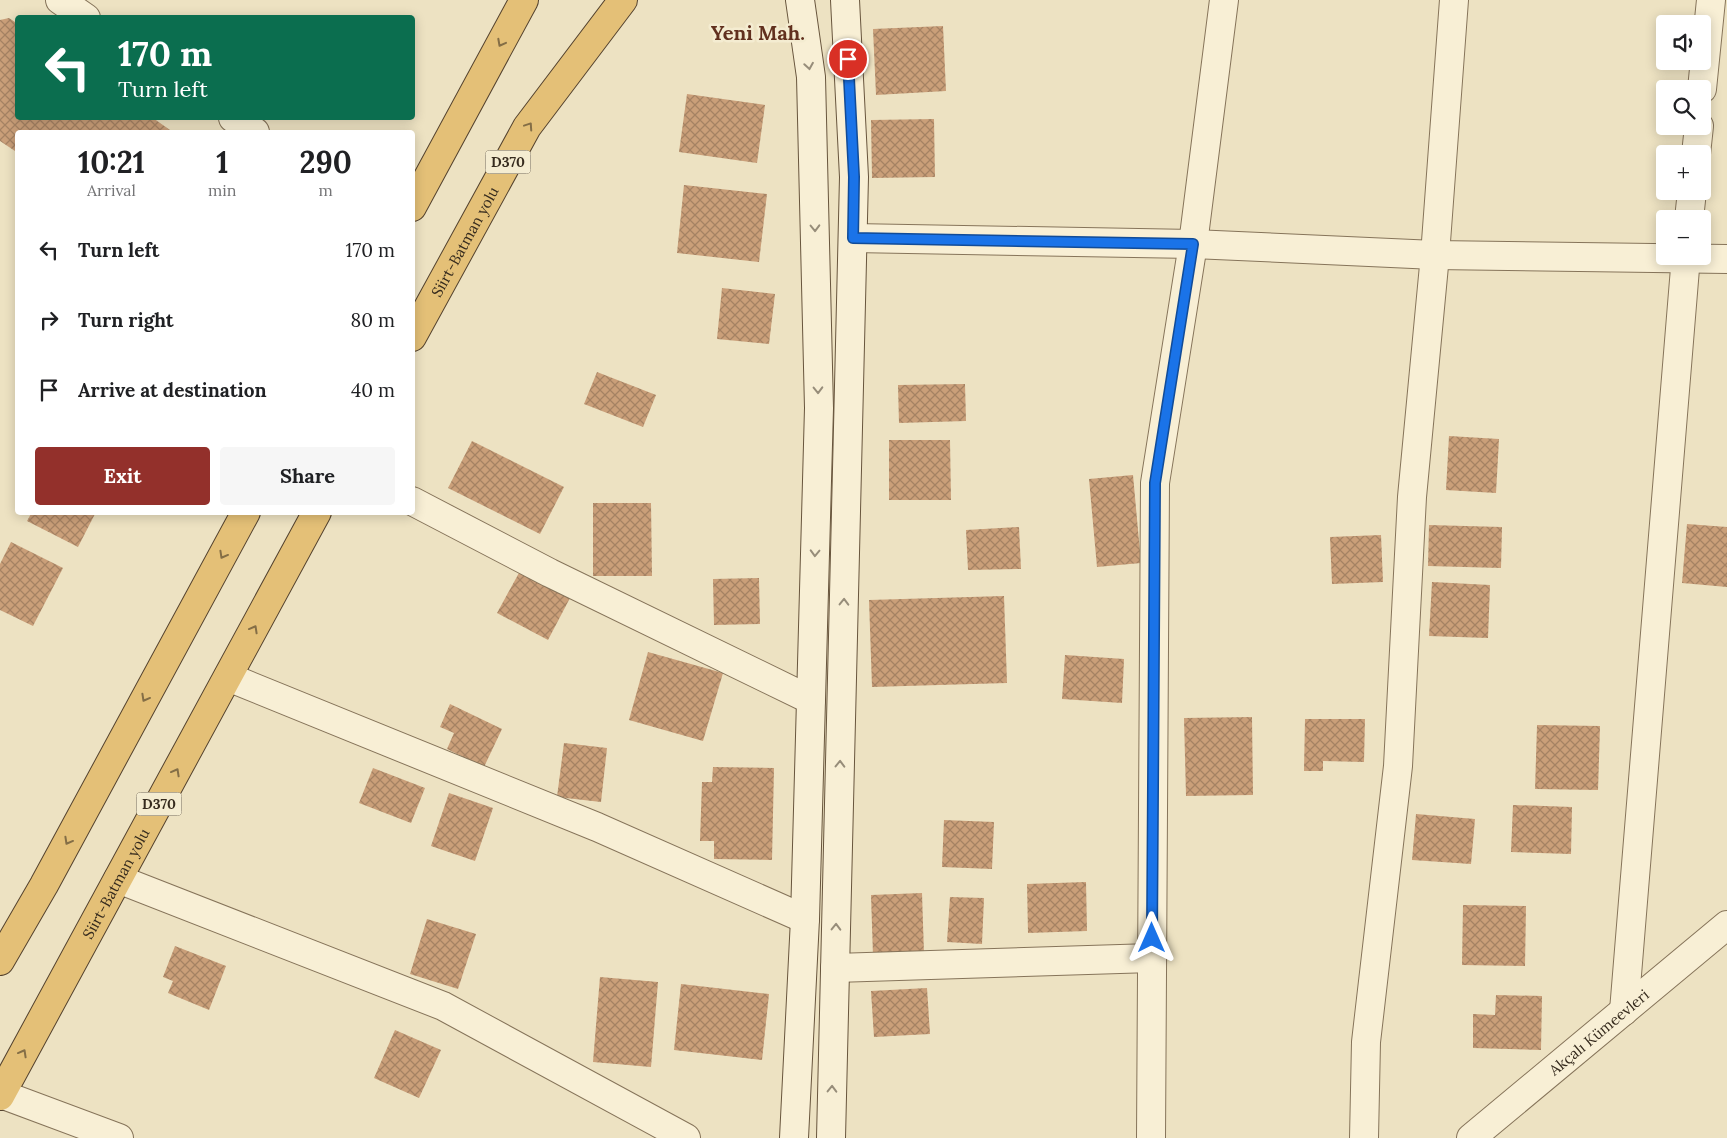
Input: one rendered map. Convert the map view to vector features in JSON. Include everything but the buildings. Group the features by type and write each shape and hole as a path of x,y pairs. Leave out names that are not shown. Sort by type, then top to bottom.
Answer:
{"highway":[{"path":"415,201 524,0"},
{"name":"Siirt-Batman yolu","path":"415,332 527,127 622,0"},
{"path":"0,960 49,876 244,515"},
{"name":"Siirt-Batman yolu","path":"1,1094 315,515"}],"street":[{"path":"60,0 82,15"},
{"path":"794,1138 805,919 819,408 811,77 800,0"},
{"path":"831,1138 854,177 845,0"},
{"path":"1151,1138 1155,483 1193,244 1224,0"},
{"path":"1364,1138 1366,1042 1398,766 1412,497 1435,255 1454,0"},
{"path":"1703,80 1711,0"},
{"path":"236,120 252,130"},
{"path":"853,238 1193,244 1435,255 1656,258"},
{"path":"1711,259 1727,259"},
{"path":"1624,1011 1685,265"},
{"path":"415,503 550,573 811,700"},
{"path":"228,677 597,827 805,919"},
{"path":"118,879 443,1006 686,1138"},
{"name":"Akçalı Kümeevleri","path":"1471,1138 1727,924"},
{"path":"835,968 1152,958"},
{"path":"1,1094 119,1138"}],"district":[{"name":"Yeni Mah.","path":"758,32"}],"route":[{"path":"848,59 854,177 853,238 1193,244 1155,483 1152,938"}]}
